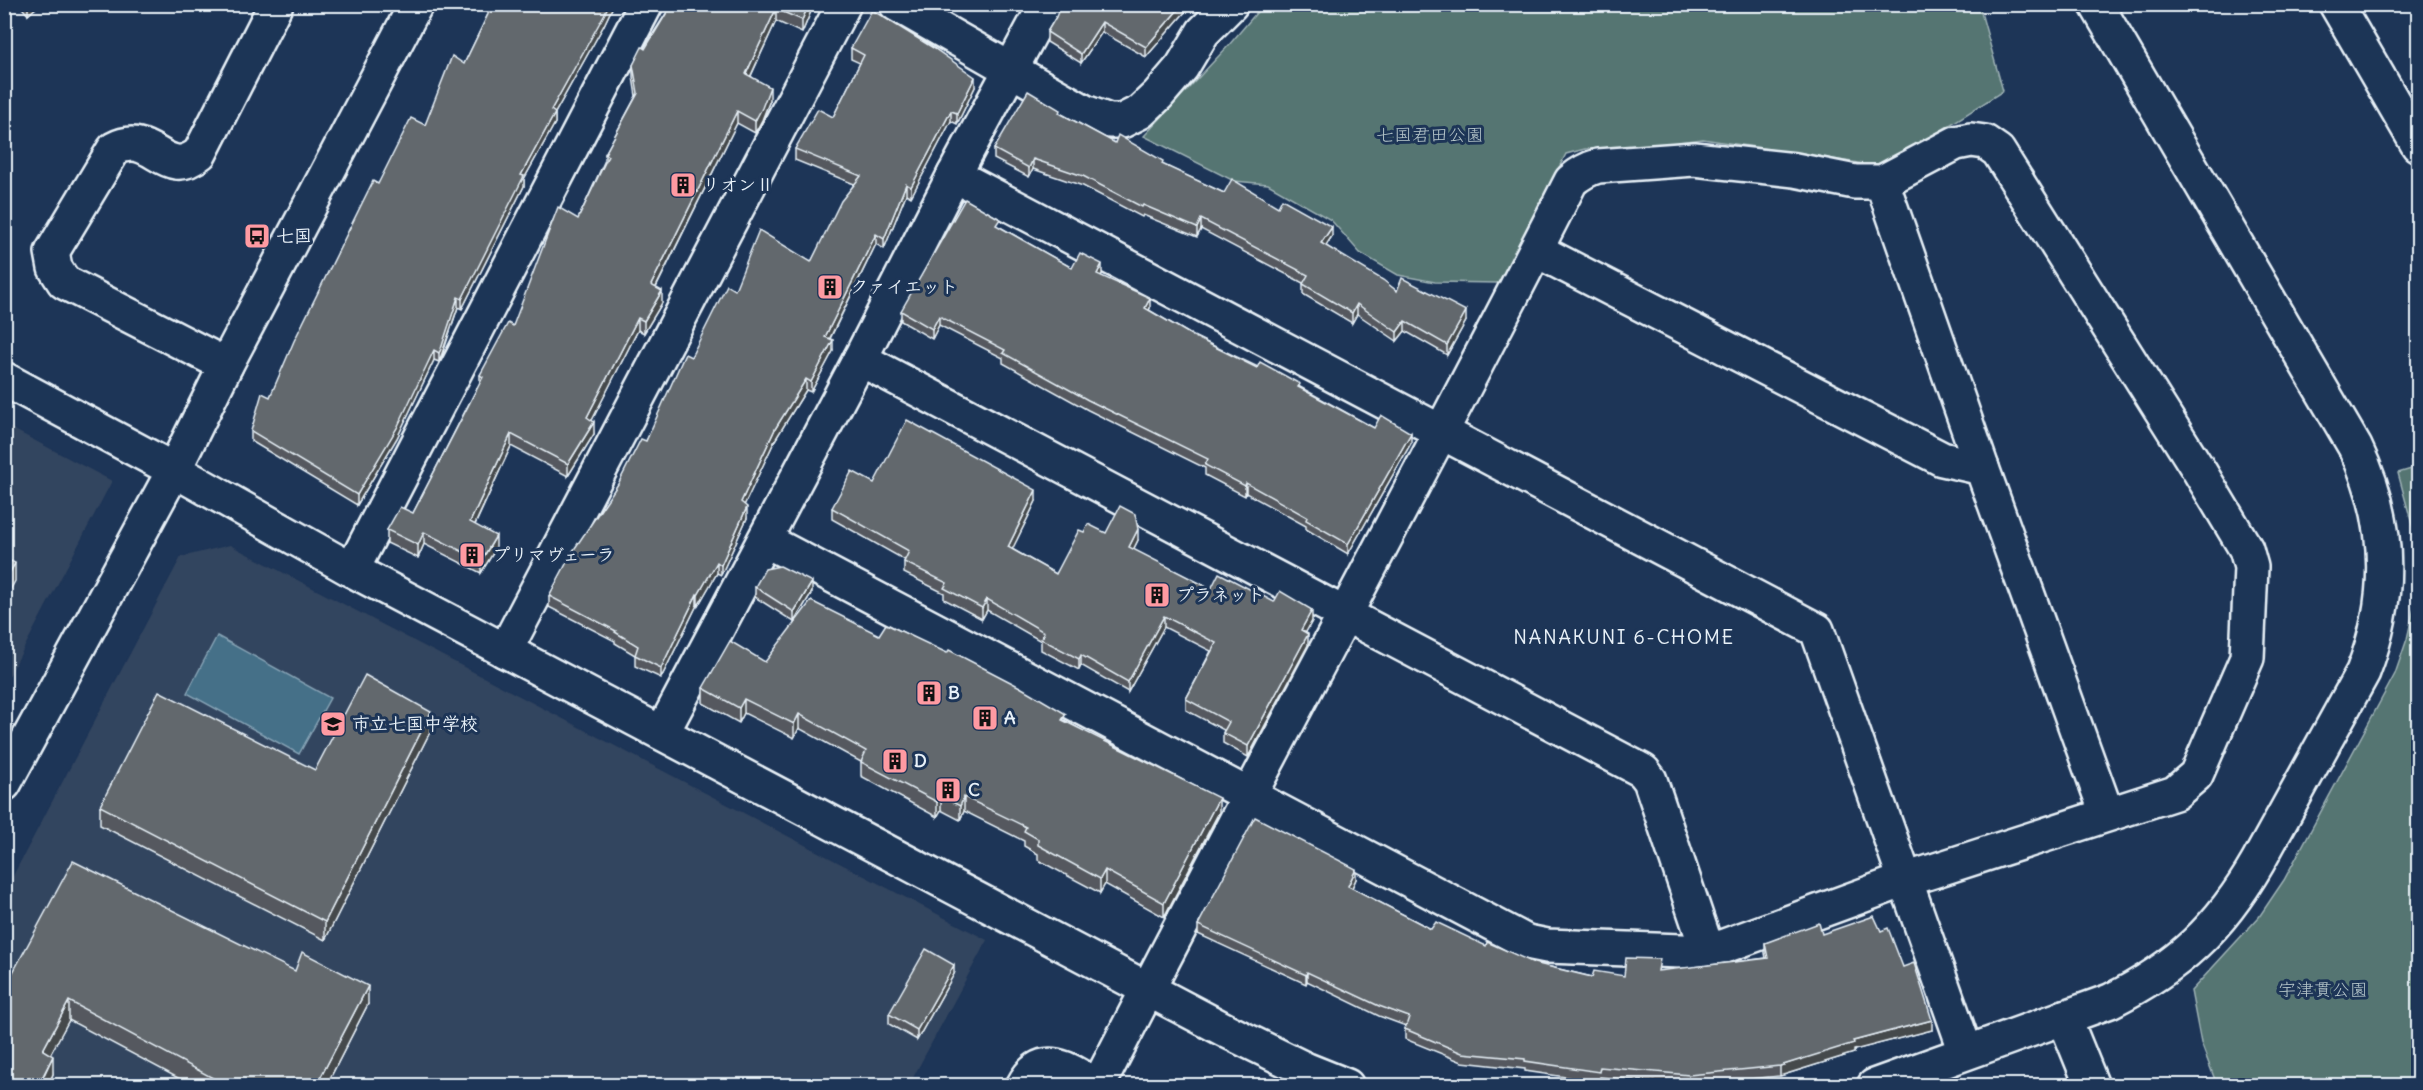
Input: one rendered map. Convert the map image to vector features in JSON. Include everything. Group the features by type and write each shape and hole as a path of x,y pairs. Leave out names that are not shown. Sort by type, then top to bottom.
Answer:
{"street":[{"path":"226,365 64,282 55,268 52,252 114,149 124,144 136,143 174,163 190,161 200,153 276,4"},
{"path":"4,784 174,470 226,365 416,4"},
{"path":"352,570 646,4"},
{"path":"505,651 844,4"},
{"path":"896,4 1085,112 1108,121 1122,121 1140,112 1158,95 1182,67 1203,32 1231,4"},
{"path":"662,733 1046,4"},
{"path":"1874,1086 2110,1001 2140,986 2189,950 2221,919 2241,892 2362,672 2372,649 2379,620 2384,570 2381,523 2369,475 2355,447 2096,4"},
{"path":"2336,4 2418,145"},
{"path":"765,540 1250,795 1527,942 1547,946 1708,952 1905,880 2175,793 2196,775 2247,658 2251,567 2246,549 2200,471 1998,152 1984,142 1971,140 1956,143 1882,182 1855,182 1795,170 1694,159 1598,166 1579,173 1571,181 1346,616 1250,795 1147,988 1097,1086 1060,1066 1047,1064 1037,1067 1028,1076 1023,1086"},
{"path":"954,175 1816,630 1966,1052"},
{"path":"1882,182 2107,814"},
{"path":"1536,250 1942,459 1982,468"},
{"path":"860,359 1643,771 1650,780 1708,952"},
{"path":"4,379 174,470 352,570 505,651 1147,988 1307,1070 1347,1086"},
{"path":"2064,1017 2092,1086"}],"shaded area":[{"path":"5,425 112,481 5,684"},
{"name":"市立七国中学校","path":"230,545 987,940 909,1085 5,1086 5,891 181,557"},
{"path":"217,636 330,698 299,754 187,693"}],"green space":[{"name":"七国君田公園","path":"1263,5 1979,5 2003,91 1884,167 1703,139 1630,148 1585,149 1566,154 1499,283 1435,282 1398,275 1360,253 1331,220 1268,184 1234,181 1144,136"},
{"name":"宇津貫公園","path":"2418,467 2418,1085 2217,1085 2201,1043 2191,991 2259,917 2284,880 2395,674 2407,639 2416,599 2413,528 2398,473"}],"building":[{"path":"493,4 609,4 551,110 555,113 521,175 524,176 462,299 458,297 439,353 434,350 397,428 357,495 251,431 262,393 270,397 294,341 373,181 378,184 411,118 425,125 452,56 464,64"},
{"path":"672,4 809,4 802,20 776,9 746,74 770,87 762,108 755,121 737,111 651,285 662,291 644,321 638,318 587,417 594,422 568,464 511,434 470,522 496,536 481,561 424,532 418,545 387,530 400,507 413,513 483,377 480,375 508,323 513,326 558,207 578,219 608,156 605,154 638,93 633,65 642,47 645,49"},
{"path":"1061,4 1183,4 1146,47 1102,22 1081,54 1047,32"},
{"path":"872,10 975,77 957,113 951,111 911,187 906,184 884,239 876,234 825,337 833,340 811,382 806,379 775,429 741,502 747,507 721,565 717,562 697,594 661,668 635,655 638,646 616,631 549,596 573,551 618,484 641,439 646,441 685,354 691,357 727,285 735,290 759,230 811,262 841,201 861,176 795,149 818,109 833,117 864,55 851,48"},
{"path":"1028,91 1060,110 1059,113 1115,143 1118,135 1163,161 1162,164 1224,193 1232,179 1278,207 1282,199 1332,227 1321,243 1383,280 1397,291 1402,278 1466,311 1447,345 1405,321 1397,332 1357,304 1352,313 1303,284 1308,275 1201,219 1197,228 1143,205 1142,207 1083,176 1033,159 1029,168 994,149"},
{"path":"965,199 1000,219 996,225 1072,268 1080,253 1102,264 1097,274 1150,298 1145,308 1193,336 1257,368 1260,362 1300,384 1298,387 1374,428 1381,415 1411,433 1348,544 1306,520 1307,517 1246,483 1245,486 1205,465 1208,459 1088,400 1003,353 1005,350 939,316 932,329 901,311"},
{"path":"907,420 1036,490 1008,547 1056,574 1079,530 1084,532 1088,524 1106,533 1120,506 1135,514 1138,529 1129,547 1211,589 1219,573 1274,602 1280,591 1312,610 1301,630 1308,634 1248,746 1223,733 1229,722 1186,699 1216,643 1164,616 1128,682 1081,655 1079,659 1041,639 1044,632 987,599 982,608 944,588 947,583 904,562 909,551 832,508 852,471 874,483"},
{"path":"4,558 15,563 4,583"},
{"path":"780,566 812,582 794,612 755,587 765,569"},
{"path":"811,601 879,635 886,624 947,653 949,650 1066,714 1062,720 1219,798 1164,903 1105,870 1100,879 1038,845 1038,839 1024,831 1026,827 964,797 960,806 941,796 937,802 861,762 866,751 799,714 794,724 744,699 739,708 703,688 730,641 765,662"},
{"path":"365,675 431,712 325,922 100,806 159,691 315,770"},
{"path":"1255,817 1356,869 1348,886 1431,929 1436,922 1486,946 1487,942 1534,963 1592,977 1594,971 1624,976 1626,958 1660,959 1658,971 1768,958 1765,943 1819,923 1822,934 1874,916 1881,931 1888,928 1903,967 1914,963 1932,1020 1853,1041 1854,1043 1780,1066 1689,1075 1600,1067 1599,1072 1525,1061 1525,1059 1462,1053 1405,1029 1409,1017 1379,1006 1307,972 1306,975 1198,925"},
{"path":"73,861 295,971 302,952 368,986 316,1086 210,1086 213,1078 69,1001 43,1050 53,1056 39,1084 42,1086 4,1086 4,989"},
{"path":"926,949 954,965 917,1030 889,1014"}],"place":[{"name":"リオンⅡ","path":"683,185"},
{"name":"七国","path":"257,236"},
{"name":"クァイエット","path":"830,287"},
{"name":"プリマヴェーラ","path":"472,555"},
{"name":"プラネット","path":"1157,595"},
{"name":"B","path":"929,693"},
{"name":"A","path":"985,718"},
{"name":"市立七国中学校","path":"333,724"},
{"name":"D","path":"895,761"},
{"name":"C","path":"948,790"}],"district":[{"name":"NANAKUNI 6-CHOME","path":"1624,637"}]}
